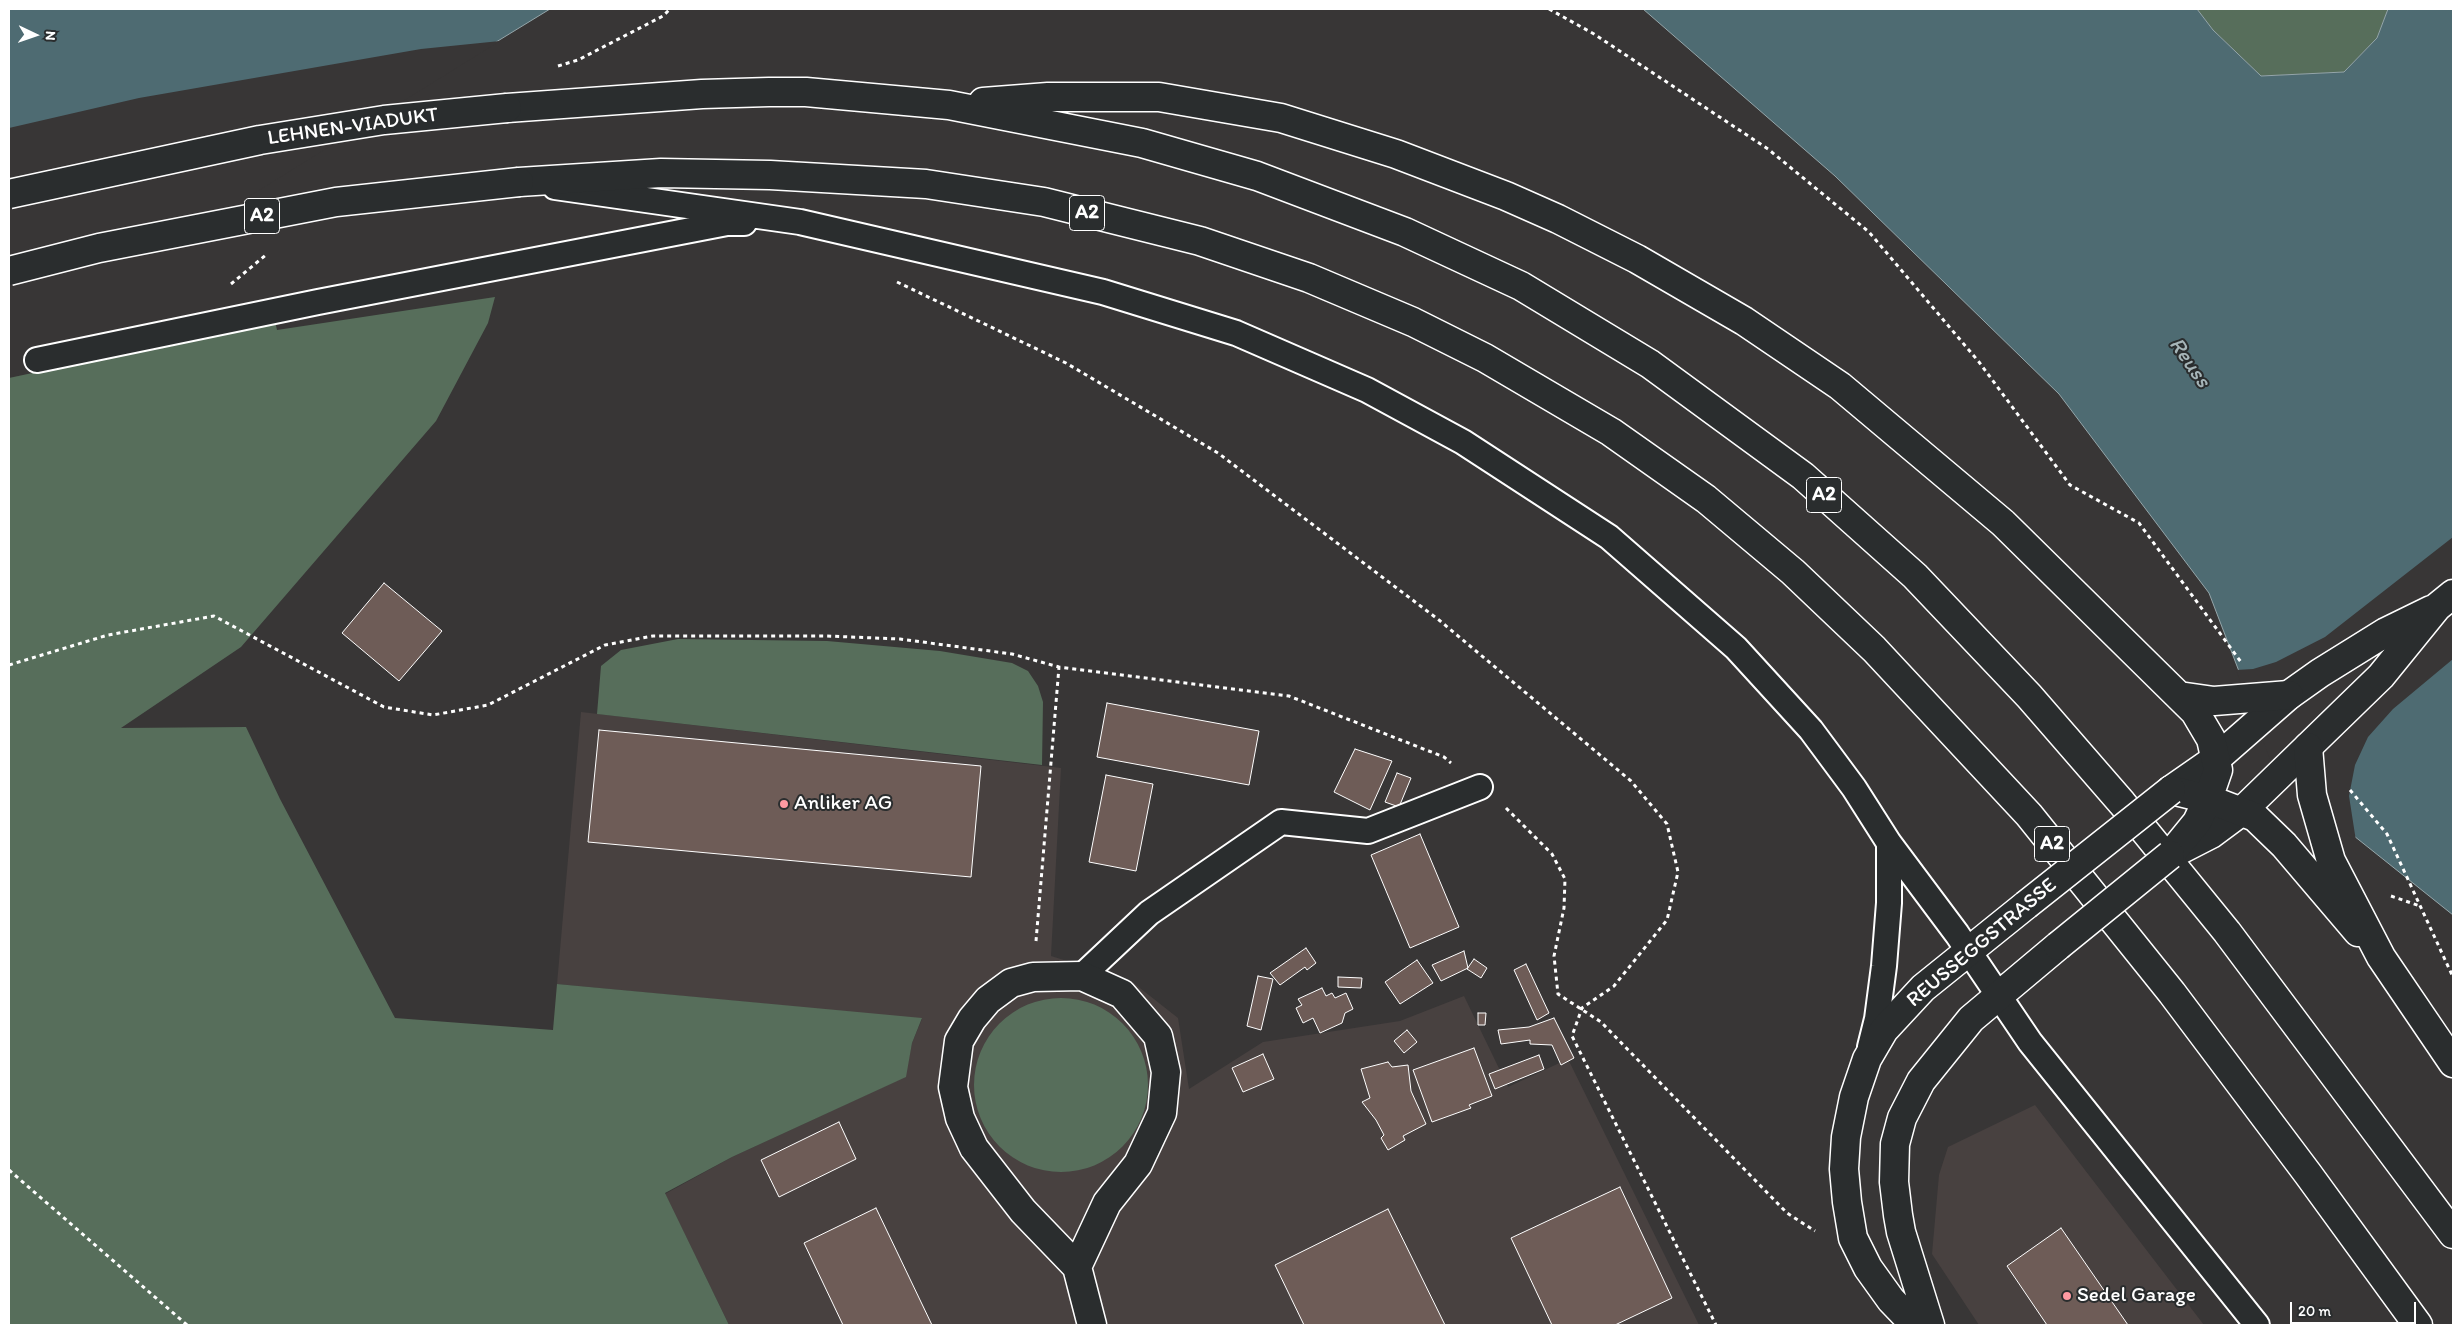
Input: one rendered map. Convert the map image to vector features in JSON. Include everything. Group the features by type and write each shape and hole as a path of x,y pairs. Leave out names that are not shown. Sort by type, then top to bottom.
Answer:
{"main road":[{"name":"LEHNEN-VIADUKT","path":"9,194 250,142 384,120 486,109 702,94 806,92 949,105"},
{"path":"949,105 1048,97 1159,98 1282,118 1396,154 1506,196 1558,219 1637,259 1728,311 1840,386 2003,523 2179,696 2202,722 2212,740 2218,770 2208,799 2197,822 2170,855 1998,994 1971,1019 1921,1081 1902,1118 1895,1144 1894,1182 1900,1232 1930,1325"},
{"name":"A2","path":"949,105 1142,143 1258,176 1405,232 1521,286 1650,364 1803,476 1915,576 2030,696 2122,803 2227,932 2453,1234"},
{"name":"A2","path":"9,271 99,248 336,202 519,182 662,173 770,175 926,184 1044,202 1200,241 1309,278 1413,322 1485,358 1611,432 1706,498 1793,572 1874,650 2029,815 2172,993 2308,1174 2418,1325"},
{"path":"2170,855 2211,834 2242,811 2382,676 2445,601"},
{"name":"REUSSEGGSTRASSE","path":"1915,1325 1891,1300 1868,1268 1853,1238 1849,1221 1844,1169 1846,1137 1854,1097 1867,1059 1884,1030 1923,988 2171,790 2217,758 2290,695 2362,645 2445,601"},
{"path":"2179,696 2214,701 2290,695"},
{"path":"2308,747 2312,795 2331,861 2382,957 2453,1063"},
{"path":"2171,790 2208,799 2255,817 2269,829 2336,909 2382,957"},
{"path":"1077,1267 1107,1203 1138,1164 1162,1113 1166,1072 1158,1036 1122,994 1082,976 1033,977 1011,983 988,1000 972,1019 959,1042 953,1087 960,1118 974,1148 1023,1211 1077,1267 1092,1325"}],"lane":[{"path":"519,182 800,222 1103,292 1236,333 1367,390 1463,442 1609,537 1736,648 1811,730 1854,788 1889,843 1969,951 2030,1042 2257,1325"},
{"path":"37,360 318,302 727,223 800,222"},
{"path":"1082,976 1150,913 1281,822 1368,831 1480,787"},
{"path":"1867,1059 1877,1019 1884,966 1889,903 1889,843"}],"path":[{"path":"1549,9 1594,34 1768,149 1869,232 1979,362 2070,485 2139,523 2245,668"},
{"path":"228,287 272,250"},
{"path":"893,280 1066,363 1218,453 1439,620 1631,781 1667,824 1678,872 1667,920 1614,986 1582,1008 1572,1036 1716,1325"},
{"path":"9,665 108,634 214,616 384,707 433,715 488,705 605,645 653,636 826,636 900,639 1012,654 1059,667 1289,696 1444,757 1513,814 1552,854 1565,879 1564,908 1554,956 1558,994 1582,1008 1608,1030 1787,1213 1823,1236"},
{"path":"1036,948 1059,667"},
{"path":"2350,790 2387,834 2453,977"},
{"path":"9,1170 188,1325"}],"shaded area":[{"path":"581,712 1061,768 1051,956 1131,981 1178,1018 1189,1089 1263,1042 1400,1021 1464,996 1508,1087 1568,1059 1699,1325 729,1325 665,1194 732,1157 905,1077 912,1043 922,1019 557,984"},
{"path":"2035,1105 2204,1325 1979,1325 1932,1254 1939,1175 1948,1147"}],"green space":[{"path":"2197,9 2388,9 2377,38 2344,72 2261,76 2213,30"},
{"path":"495,297 488,323 436,421 241,647 121,728 246,727 280,799 395,1018 553,1030 557,984 922,1018 912,1043 906,1077 732,1157 665,1193 729,1325 9,1325 9,378 275,321 277,330"},
{"path":"678,639 827,641 940,651 1012,663 1028,671 1038,686 1043,702 1042,765 597,714 601,666 621,650"},
{"path":"1070,998 1094,1004 1110,1012 1123,1023 1134,1036 1142,1052 1147,1068 1147,1102 1142,1118 1134,1134 1123,1147 1110,1158 1086,1169 1070,1172 1052,1172 1036,1169 1012,1158 988,1134 975,1102 974,1076 977,1060 988,1036 1012,1012 1044,999"}],"water":[{"path":"9,9 550,9 194,227 9,284"},
{"name":"Reuss","path":"1643,9 2197,9 2213,30 2261,76 2344,72 2377,38 2388,9 2453,9 2453,915 2339,824 2273,760 2209,593 2059,394 1835,176"}],"pier":[{"path":"500,41 195,230 9,287 9,128 139,98 421,49"},
{"path":"2453,537 2453,659 2393,709 2368,737 2355,765 2349,796 2356,841 2337,826 2271,762 2236,670 2253,669 2276,662 2325,637"}],"building":[{"path":"384,583 442,631 399,681 342,633"},
{"path":"1107,703 1259,731 1249,785 1097,757"},
{"name":"Anliker AG","path":"599,730 981,766 971,877 588,842"},
{"path":"1355,749 1392,761 1370,810 1334,792"},
{"path":"1397,773 1411,778 1399,807 1385,802"},
{"path":"1106,775 1153,784 1136,871 1089,862"},
{"path":"1420,834 1459,927 1410,948 1371,855"},
{"path":"1306,948 1316,963 1307,970 1305,967 1280,985 1270,973"},
{"path":"1464,951 1468,968 1441,981 1432,965"},
{"path":"1474,959 1487,968 1481,978 1467,969"},
{"path":"1417,960 1433,983 1400,1004 1385,982"},
{"path":"1526,964 1549,1013 1537,1020 1514,970"},
{"path":"1258,976 1273,979 1261,1030 1247,1026"},
{"path":"1338,977 1362,978 1361,988 1338,987"},
{"path":"1322,988 1326,996 1332,993 1335,998 1346,993 1353,1009 1345,1013 1342,1023 1320,1033 1313,1018 1303,1023 1296,1008 1302,1005 1298,999"},
{"path":"1478,1013 1486,1013 1485,1025 1478,1025"},
{"path":"1554,1018 1574,1058 1561,1065 1552,1045 1530,1044 1530,1040 1501,1044 1498,1030 1529,1027"},
{"path":"1407,1030 1417,1042 1404,1053 1394,1041"},
{"path":"1474,1048 1492,1096 1469,1105 1471,1108 1432,1122 1413,1070"},
{"path":"1263,1054 1274,1079 1243,1092 1232,1068"},
{"path":"1539,1055 1544,1069 1495,1089 1489,1074"},
{"path":"1388,1062 1392,1067 1408,1065 1411,1091 1426,1124 1403,1136 1405,1140 1388,1150 1381,1138 1384,1135 1376,1120 1362,1102 1370,1098 1361,1069"},
{"path":"839,1122 856,1159 779,1197 761,1160"},
{"path":"1620,1187 1672,1298 1615,1325 1552,1325 1511,1238"},
{"path":"876,1208 932,1325 843,1325 804,1243"},
{"path":"1388,1209 1445,1325 1304,1325 1275,1265"},
{"name":"Sedel Garage","path":"2061,1228 2128,1325 2047,1325 2007,1266"}],"place":[{"name":"Anliker AG","path":"784,804"},
{"name":"Sedel Garage","path":"2067,1296"}]}
